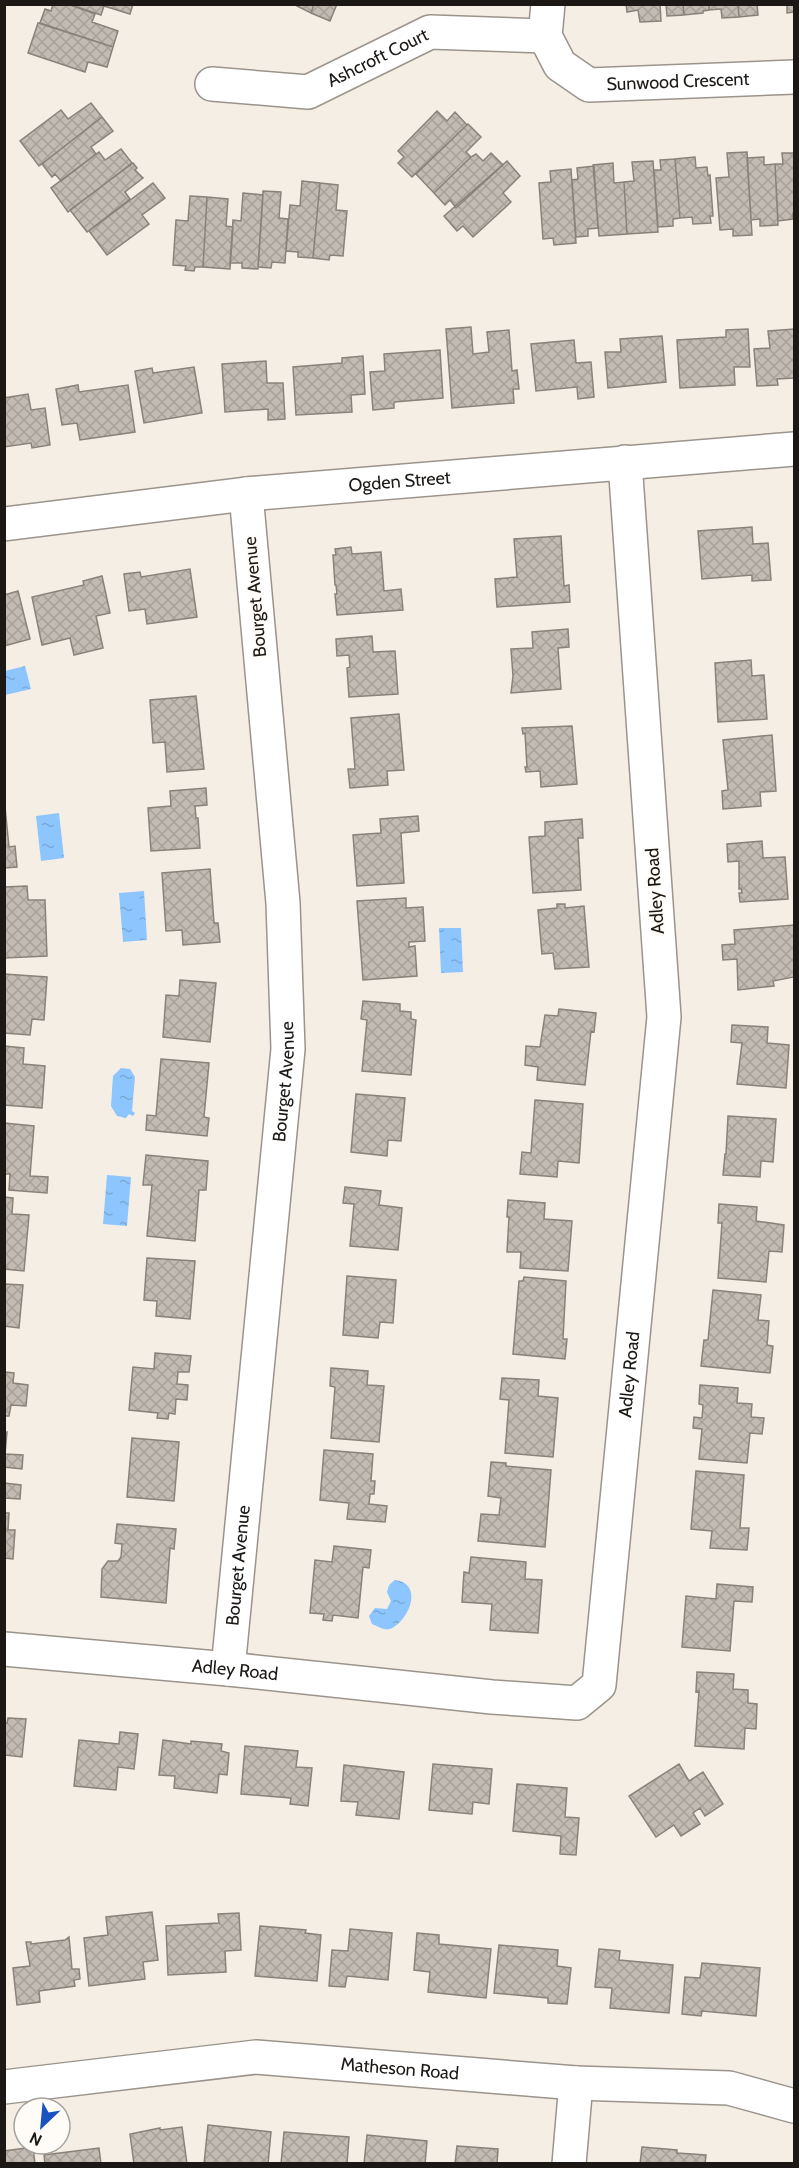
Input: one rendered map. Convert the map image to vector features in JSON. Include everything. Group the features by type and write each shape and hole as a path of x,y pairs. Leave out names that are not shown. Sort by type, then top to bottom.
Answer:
{"street":[{"name":"Sunwood Crescent","path":"547,20 560,65 589,85 795,78"},
{"name":"Ashcroft Court","path":"212,84 308,92 430,32 547,20"},
{"name":"Ogden Street","path":"4,524 246,494 795,449"},
{"name":"Adley Road","path":"4,1649 228,1669 492,1697 577,1703 599,1685 664,1017 625,462"},
{"name":"Bourget Avenue","path":"228,1669 288,1049 284,903 246,494"},
{"name":"Matheson Road","path":"4,2087 256,2056 576,2083 729,2088 795,2106"},
{"path":"569,2163 576,2083"}],"water":[{"path":"25,666 31,689 5,695 5,671"},
{"path":"59,813 64,858 41,861 36,816"},
{"path":"144,891 147,940 123,942 119,893"},
{"path":"439,928 461,928 463,972 441,973"},
{"path":"121,1068 130,1069 135,1077 132,1111 135,1113 133,1116 129,1114 126,1118 117,1116 111,1106 113,1076"},
{"path":"107,1175 131,1177 127,1226 103,1224"},
{"path":"395,1580 404,1583 409,1588 410,1603 403,1619 397,1625 390,1629 381,1628 372,1624 369,1616 375,1608 387,1609 391,1601 387,1592 389,1585"}],"building":[{"path":"53,4 68,4 95,14 92,22 118,31 113,47 40,23 45,9 51,11"},
{"path":"68,4 133,4 130,14 104,6 101,15"},
{"path":"297,4 314,4 311,13"},
{"path":"314,4 337,4 330,21 311,13"},
{"path":"626,4 660,4 661,21 640,22 638,10 627,12"},
{"path":"666,4 683,4 684,15 667,16"},
{"path":"683,4 709,4 709,10 684,15"},
{"path":"709,4 738,4 739,17 722,18 721,9 709,10"},
{"path":"738,4 757,4 758,15 739,17"},
{"path":"787,4 794,4 794,12 787,13"},
{"path":"38,23 113,47 107,67 88,62 85,72 28,53"},
{"path":"91,103 102,117 39,166 20,141 61,110 68,119"},
{"path":"437,111 447,121 455,112 467,125 412,177 398,163 404,157 398,151"},
{"path":"102,117 113,131 91,147 96,154 61,181 55,174 52,177 42,164"},
{"path":"468,124 481,137 466,152 471,157 434,193 416,174"},
{"path":"121,149 132,163 68,212 51,188 99,152 105,160"},
{"path":"747,152 752,235 733,236 733,229 720,230 716,178 729,177 727,153"},
{"path":"491,153 503,165 456,208 450,200 445,205 434,193 471,157 476,154 483,161"},
{"path":"782,153 794,153 794,213 793,219 778,221 775,164 783,164"},
{"path":"695,157 696,168 707,167 708,176 710,175 713,216 710,216 711,223 693,224 692,217 680,218 675,159"},
{"path":"764,157 764,165 775,164 778,225 760,226 760,219 751,220 747,158"},
{"path":"675,159 680,218 673,219 673,226 658,227 654,170 661,170 660,160"},
{"path":"507,161 520,176 503,193 511,202 473,237 463,226 457,231 444,216"},
{"path":"653,161 658,232 627,234 624,182 634,181 632,162"},
{"path":"133,163 137,168 135,170 143,178 125,192 130,199 87,232 70,210"},
{"path":"613,163 614,183 624,182 627,234 599,236 593,165"},
{"path":"594,166 598,228 588,229 588,236 576,237 572,180 578,179 577,168"},
{"path":"571,169 576,243 554,245 553,238 543,239 539,183 551,182 550,171"},
{"path":"302,181 320,183 313,258 298,257 298,252 286,251 290,205 300,206"},
{"path":"153,183 165,198 142,215 149,224 107,255 89,231"},
{"path":"320,183 338,185 336,210 347,211 343,256 330,255 329,260 313,258"},
{"path":"263,191 281,192 279,218 288,219 285,263 272,262 271,268 258,267"},
{"path":"243,193 263,195 258,269 242,268 242,263 230,263 233,220 241,221"},
{"path":"190,196 207,197 203,267 195,267 194,271 185,270 186,266 173,265 176,220 188,221"},
{"path":"207,197 228,199 226,226 233,227 230,269 203,267"},
{"path":"471,327 473,354 489,352 487,332 509,330 512,371 517,370 519,389 513,389 514,403 452,408 446,329"},
{"path":"748,329 750,367 734,367 735,385 680,388 677,340 726,337 726,330"},
{"path":"794,329 794,378 777,379 778,385 757,386 754,349 770,348 768,331"},
{"path":"662,336 666,382 608,388 605,352 621,352 620,339"},
{"path":"574,340 576,363 591,362 594,397 578,399 577,387 536,391 531,344"},
{"path":"440,350 443,398 394,402 394,408 373,410 370,372 385,371 384,354"},
{"path":"363,356 365,394 351,395 352,412 296,415 293,367 342,363 342,358"},
{"path":"266,361 267,383 283,383 285,419 268,420 268,409 225,412 222,364"},
{"path":"194,367 202,413 144,423 135,371 152,368 153,373"},
{"path":"78,385 79,392 128,385 135,432 80,440 77,423 62,425 56,389"},
{"path":"28,394 31,410 45,408 50,445 32,448 31,443 4,447 4,398"},
{"path":"752,527 753,544 768,543 771,580 752,581 752,575 702,579 698,531"},
{"path":"561,536 564,586 569,585 570,602 497,607 495,579 517,577 514,539"},
{"path":"351,547 352,554 381,552 384,591 401,589 403,610 337,615 333,555 336,555 335,549"},
{"path":"190,569 197,617 147,624 145,609 129,611 124,574 140,572 141,577"},
{"path":"102,576 110,613 96,616 103,648 74,655 70,638 42,645 32,597 84,585 83,581"},
{"path":"18,591 30,639 4,646 4,595"},
{"path":"568,629 569,647 558,648 561,689 511,693 513,676 511,649 533,648 532,632"},
{"path":"372,636 373,652 395,651 398,694 349,697 347,668 350,667 349,655 337,656 336,639"},
{"path":"751,660 752,676 764,675 767,719 718,722 715,663"},
{"path":"196,696 204,769 167,772 165,742 153,743 150,700"},
{"path":"399,714 404,770 387,771 388,785 350,788 348,769 355,769 351,718"},
{"path":"572,726 577,784 541,787 540,771 526,772 525,733 523,734 522,728"},
{"path":"772,735 776,791 760,792 761,806 723,809 722,791 728,790 723,740"},
{"path":"206,788 207,805 195,806 200,848 151,851 148,808 171,806 170,791"},
{"path":"4,797 9,847 15,846 17,867 4,868"},
{"path":"418,816 419,831 401,833 404,883 357,886 353,835 381,833 380,819"},
{"path":"582,819 583,838 578,838 581,890 533,893 529,837 545,836 545,822"},
{"path":"762,841 763,858 785,857 788,899 740,902 739,893 742,893 741,888 739,889 739,861 728,862 727,844"},
{"path":"210,869 214,923 218,923 220,942 183,945 182,930 166,931 162,873"},
{"path":"27,886 28,900 45,900 47,956 4,958 4,887"},
{"path":"406,898 406,908 423,907 425,941 409,942 409,947 415,946 417,976 363,980 357,901"},
{"path":"557,904 565,904 565,908 584,906 589,967 555,969 553,953 542,954 538,910 557,908"},
{"path":"794,925 794,977 773,981 774,986 738,990 737,959 723,960 722,945 735,944 734,930"},
{"path":"4,974 47,977 44,1020 32,1019 30,1035 4,1033"},
{"path":"180,980 216,983 210,1042 163,1037 166,995 179,996"},
{"path":"363,1001 400,1004 400,1011 411,1012 411,1019 416,1020 411,1075 362,1071 367,1020 361,1019"},
{"path":"559,1009 596,1013 594,1032 591,1031 585,1085 537,1080 538,1067 525,1065 526,1046 540,1047 545,1015 558,1016"},
{"path":"732,1025 768,1027 767,1043 789,1045 786,1088 737,1084 742,1043 731,1042"},
{"path":"4,1046 24,1048 23,1064 45,1066 42,1108 4,1105"},
{"path":"161,1059 209,1063 204,1117 209,1118 207,1136 146,1130 147,1115 156,1116"},
{"path":"356,1094 405,1098 401,1141 388,1140 387,1156 351,1152"},
{"path":"535,1100 583,1104 579,1163 558,1161 557,1177 520,1174 522,1152 531,1153"},
{"path":"728,1116 776,1119 773,1162 761,1161 760,1177 723,1175"},
{"path":"4,1123 34,1126 30,1176 48,1177 47,1193 9,1190 10,1174 4,1174"},
{"path":"146,1155 208,1161 206,1190 199,1190 195,1241 147,1236 152,1185 143,1185"},
{"path":"345,1187 381,1191 379,1205 402,1208 398,1250 350,1246 354,1204 343,1203"},
{"path":"4,1197 13,1198 12,1214 29,1215 24,1271 4,1269"},
{"path":"508,1200 545,1203 544,1219 572,1221 568,1271 520,1268 521,1252 507,1252"},
{"path":"719,1204 757,1207 756,1221 784,1225 782,1252 769,1251 766,1282 718,1278 722,1223 718,1223"},
{"path":"147,1258 195,1261 190,1319 156,1316 157,1301 144,1300"},
{"path":"347,1276 396,1280 393,1323 380,1322 378,1338 343,1335"},
{"path":"524,1277 566,1281 563,1339 567,1339 565,1359 513,1354 519,1281 523,1281"},
{"path":"4,1284 23,1285 19,1328 4,1326"},
{"path":"713,1290 761,1295 758,1320 769,1321 767,1345 773,1346 770,1373 701,1366 704,1340 708,1340"},
{"path":"155,1353 191,1356 189,1372 178,1372 177,1384 188,1385 187,1400 176,1399 175,1414 169,1413 168,1419 157,1418 158,1413 129,1410 133,1367 154,1369"},
{"path":"331,1368 368,1371 367,1385 384,1386 379,1442 331,1438 335,1387 330,1386"},
{"path":"4,1372 14,1373 13,1383 28,1385 26,1406 11,1405 9,1416 4,1416"},
{"path":"502,1378 539,1380 538,1396 558,1398 553,1457 505,1453 509,1400 500,1399"},
{"path":"700,1385 738,1388 737,1403 752,1404 751,1417 764,1418 762,1434 750,1433 747,1463 699,1459 702,1429 693,1428 694,1417 702,1418 703,1405 699,1404"},
{"path":"4,1432 7,1432 5,1454 23,1455 22,1469 4,1467"},
{"path":"132,1438 179,1442 174,1501 127,1497"},
{"path":"324,1450 373,1454 371,1481 375,1481 374,1494 370,1494 369,1504 387,1506 385,1522 347,1519 349,1503 320,1500"},
{"path":"491,1462 506,1463 506,1466 551,1470 545,1547 478,1541 481,1514 499,1515 501,1498 488,1496"},
{"path":"696,1471 744,1475 740,1528 749,1528 747,1550 710,1548 712,1531 691,1529"},
{"path":"4,1483 21,1485 20,1499 4,1498"},
{"path":"4,1513 9,1513 8,1530 15,1530 13,1559 4,1558"},
{"path":"117,1524 176,1529 174,1549 170,1548 166,1603 101,1597 102,1569 108,1561 118,1561 121,1557 122,1544 115,1543"},
{"path":"334,1546 371,1550 369,1568 363,1567 358,1618 333,1615 332,1621 323,1620 324,1614 310,1613 315,1560 332,1562"},
{"path":"471,1557 526,1562 525,1579 542,1580 538,1633 490,1630 492,1604 462,1602 464,1572 469,1573"},
{"path":"717,1584 753,1587 752,1602 734,1601 730,1651 682,1647 686,1596 716,1599"},
{"path":"697,1672 734,1674 733,1689 748,1690 748,1703 757,1704 756,1729 745,1728 744,1749 695,1746 699,1691 696,1692"},
{"path":"8,1718 26,1719 22,1757 5,1755 4,1760 4,1723 7,1723"},
{"path":"120,1732 138,1734 134,1769 118,1767 116,1790 74,1786 79,1740 119,1744"},
{"path":"163,1740 191,1744 191,1741 222,1744 221,1751 229,1753 227,1775 219,1774 217,1793 174,1788 175,1776 159,1775"},
{"path":"245,1746 298,1751 296,1767 312,1768 308,1806 290,1804 291,1798 241,1794"},
{"path":"433,1764 492,1769 489,1804 473,1802 472,1814 429,1810"},
{"path":"679,1764 689,1781 703,1772 723,1804 705,1816 700,1808 693,1813 700,1824 681,1836 674,1825 656,1837 629,1796"},
{"path":"344,1765 404,1772 399,1819 356,1815 358,1802 341,1801"},
{"path":"517,1784 567,1788 565,1817 579,1818 576,1855 560,1854 561,1836 513,1831"},
{"path":"152,1912 158,1960 143,1962 145,1979 89,1986 84,1938 108,1935 106,1917"},
{"path":"239,1913 241,1950 225,1951 226,1972 168,1975 166,1926 219,1923 218,1914"},
{"path":"260,1926 306,1930 305,1933 321,1935 317,1981 255,1976"},
{"path":"350,1929 392,1933 388,1980 347,1976 345,1987 329,1986 332,1950 348,1951"},
{"path":"417,1933 439,1935 439,1944 491,1949 486,1998 428,1992 430,1972 414,1970"},
{"path":"69,1937 72,1969 79,1969 80,1979 74,1980 75,1986 39,1991 40,2002 17,2005 13,1968 30,1966 26,1942 31,1942 31,1944 65,1940"},
{"path":"499,1945 558,1950 557,1966 571,1968 567,2004 548,2003 548,1998 494,1993"},
{"path":"599,1949 620,1951 619,1960 673,1965 669,2013 610,2008 612,1988 595,1987"},
{"path":"702,1963 760,1968 756,2016 702,2011 701,2016 682,2014 685,1977 700,1978"},
{"path":"208,2125 271,2132 268,2164 204,2164"},
{"path":"182,2127 187,2164 134,2164 130,2134 160,2128 160,2130"},
{"path":"284,2132 349,2137 347,2164 281,2164"},
{"path":"367,2135 427,2141 425,2164 364,2164"},
{"path":"457,2146 498,2149 497,2164 455,2164"},
{"path":"642,2147 706,2155 705,2164 640,2164"},
{"path":"99,2148 101,2164 45,2164 44,2156 72,2156 72,2151"},
{"path":"12,2150 12,2156 34,2156 35,2164 4,2164 4,2151"}]}
